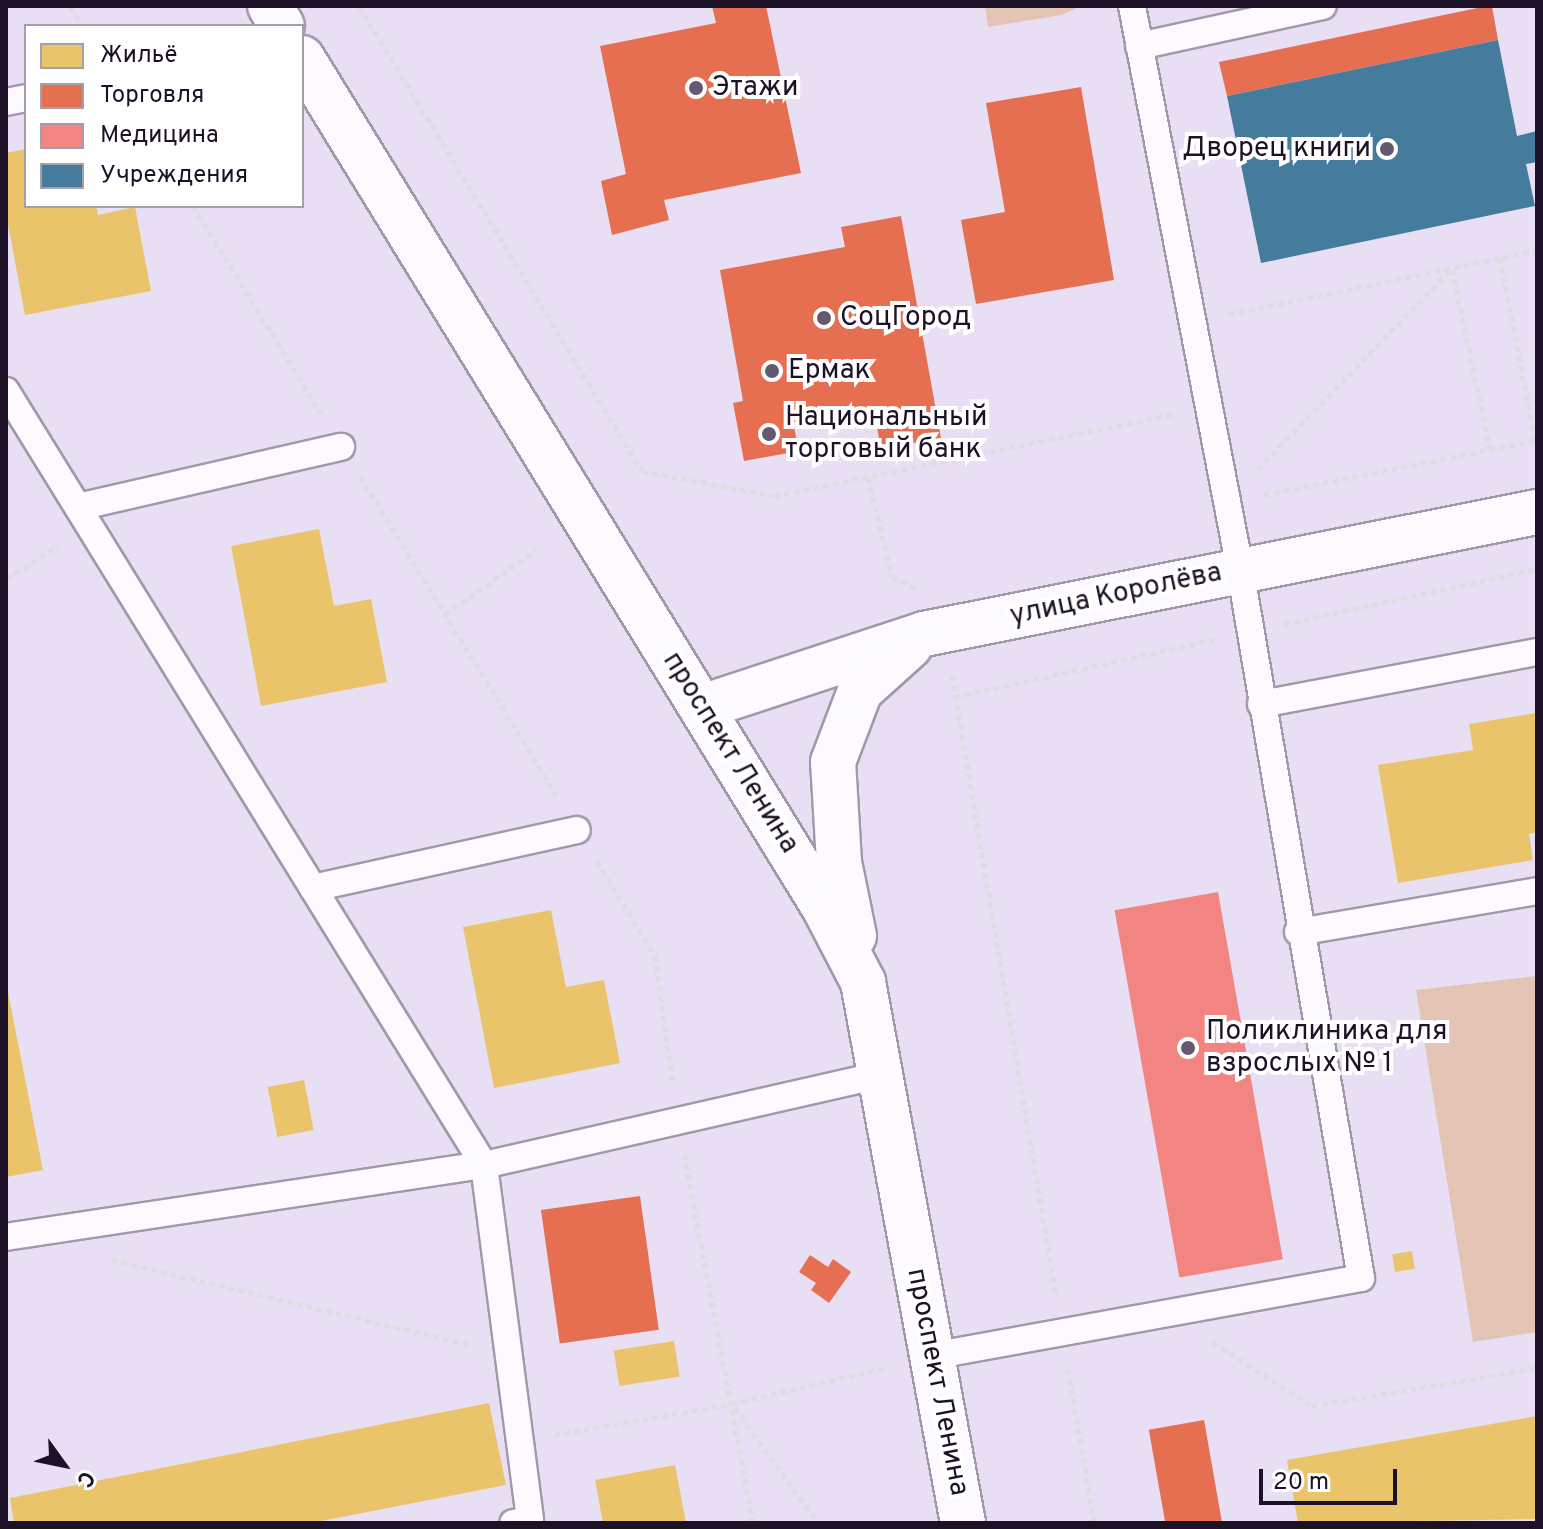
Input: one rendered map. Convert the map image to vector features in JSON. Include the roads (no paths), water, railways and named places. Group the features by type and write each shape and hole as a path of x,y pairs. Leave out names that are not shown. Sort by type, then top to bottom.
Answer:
{"main road":[{"path":"270,6 281,24"},
{"name":"проспект Ленина","path":"304,61 824,907 863,982 963,1523"},
{"name":"улица Королёва","path":"702,707 934,632 1537,512"},
{"path":"863,982 839,862 833,762 860,691 934,632"}],"lane":[{"path":"932,1356 1165,1311 1361,1278 1298,932 1240,569 1132,6"},
{"path":"1139,46 1323,6"},
{"path":"6,391 484,1165 519,1441 524,1522"},
{"path":"84,516 341,447"},
{"path":"1261,704 1537,652"},
{"path":"313,888 577,830"},
{"path":"1298,932 1537,891"},
{"path":"6,1237 484,1165 880,1075"}],"place":[{"name":"Этажи","path":"696,88"},
{"name":"Дворец книги","path":"1387,149"},
{"name":"СоцГород","path":"824,318"},
{"name":"Ермак","path":"772,371"},
{"name":"Национальный торговый банк","path":"769,434"},
{"name":"Поликлиника для взрослых № 1","path":"1188,1048"}]}
